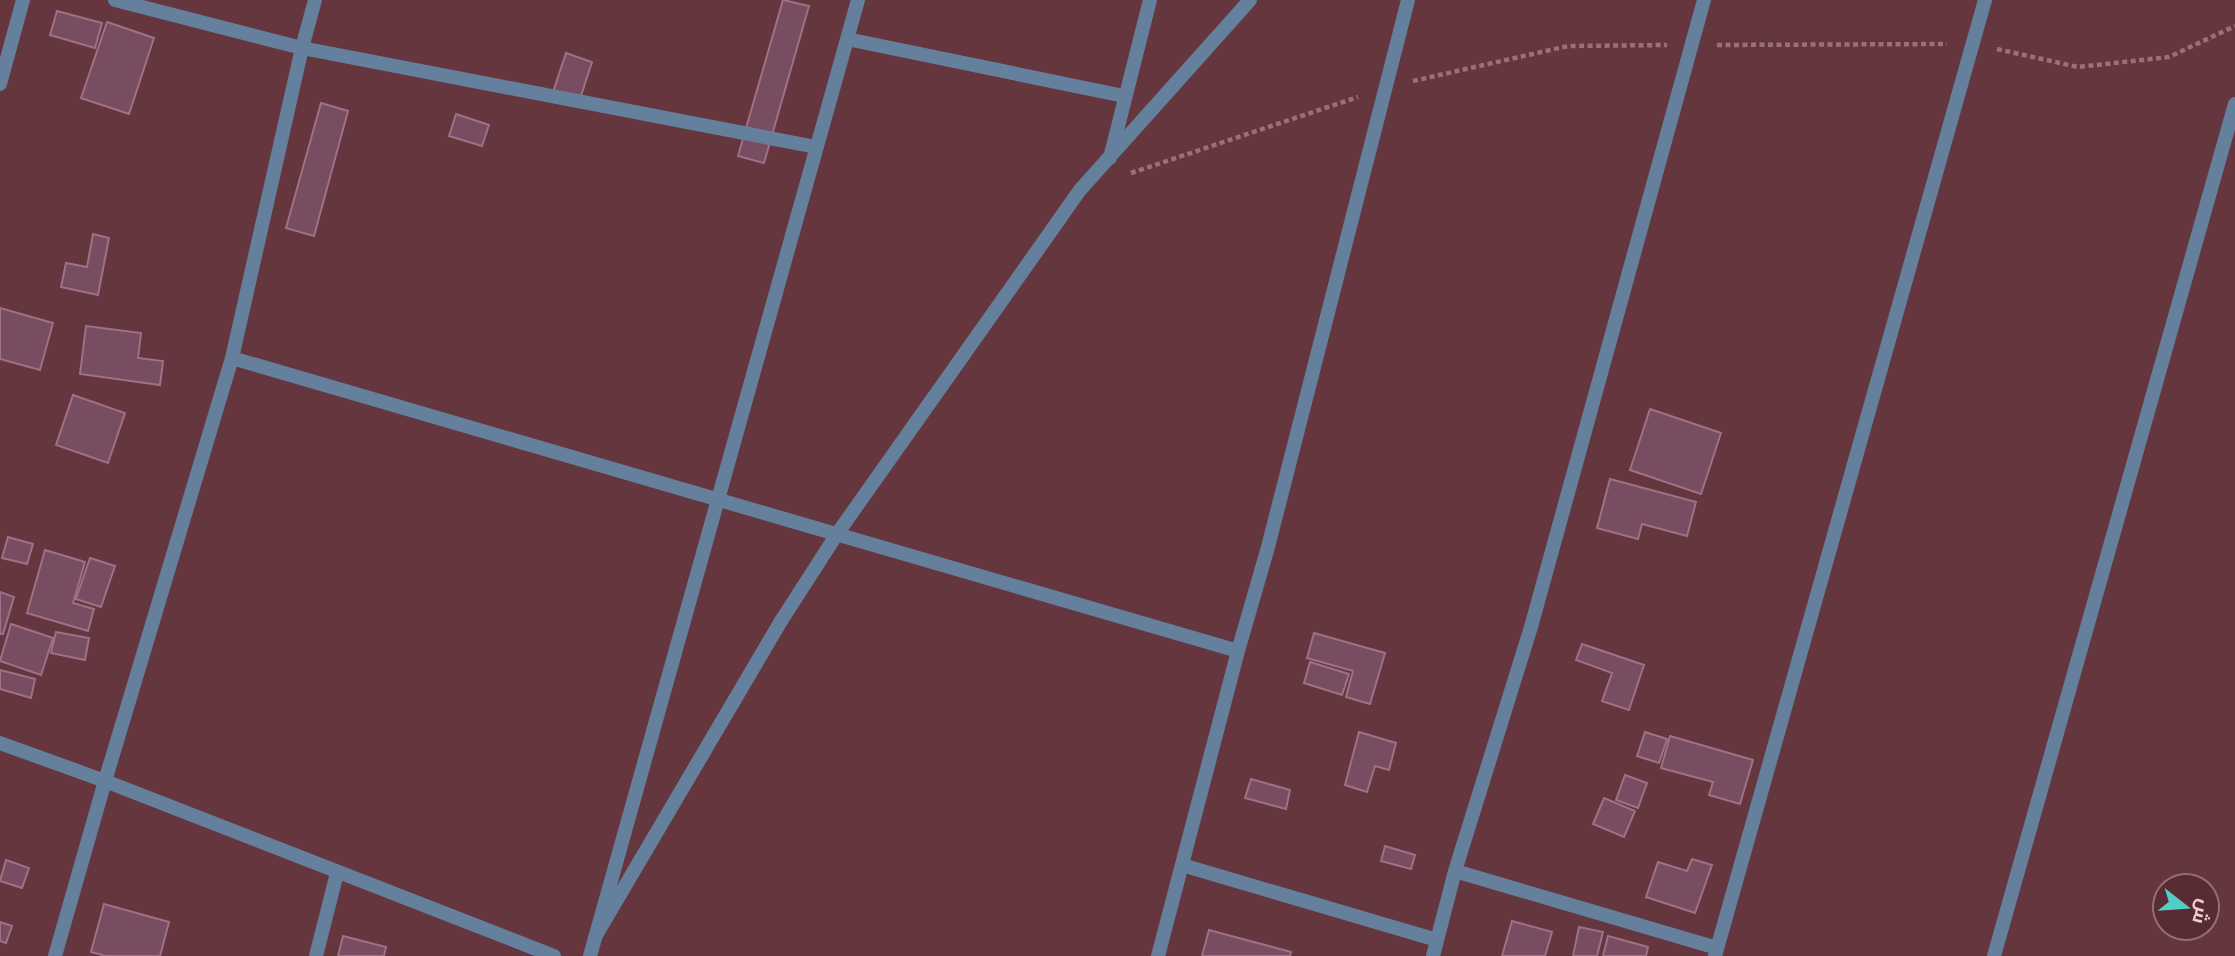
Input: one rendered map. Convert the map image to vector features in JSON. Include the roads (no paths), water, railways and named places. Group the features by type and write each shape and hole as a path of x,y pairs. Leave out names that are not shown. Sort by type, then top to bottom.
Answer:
{"street":[{"path":"0,84 23,0"},
{"path":"116,0 302,48 816,147"},
{"path":"55,956 232,358 302,48 316,0"},
{"path":"590,956 858,0"},
{"path":"1109,160 1150,0"},
{"path":"595,937 781,621 837,534 1080,190 1250,0"},
{"path":"1158,956 1268,547 1408,0"},
{"path":"1433,956 1455,871 1531,627 1704,0"},
{"path":"1455,871 1716,952 1985,0"},
{"path":"847,39 1124,96"},
{"path":"1994,956 2235,104"},
{"path":"232,358 1238,651"},
{"path":"0,743 105,781 554,956"},
{"path":"1182,865 1437,940"},
{"path":"316,956 337,873"}]}
